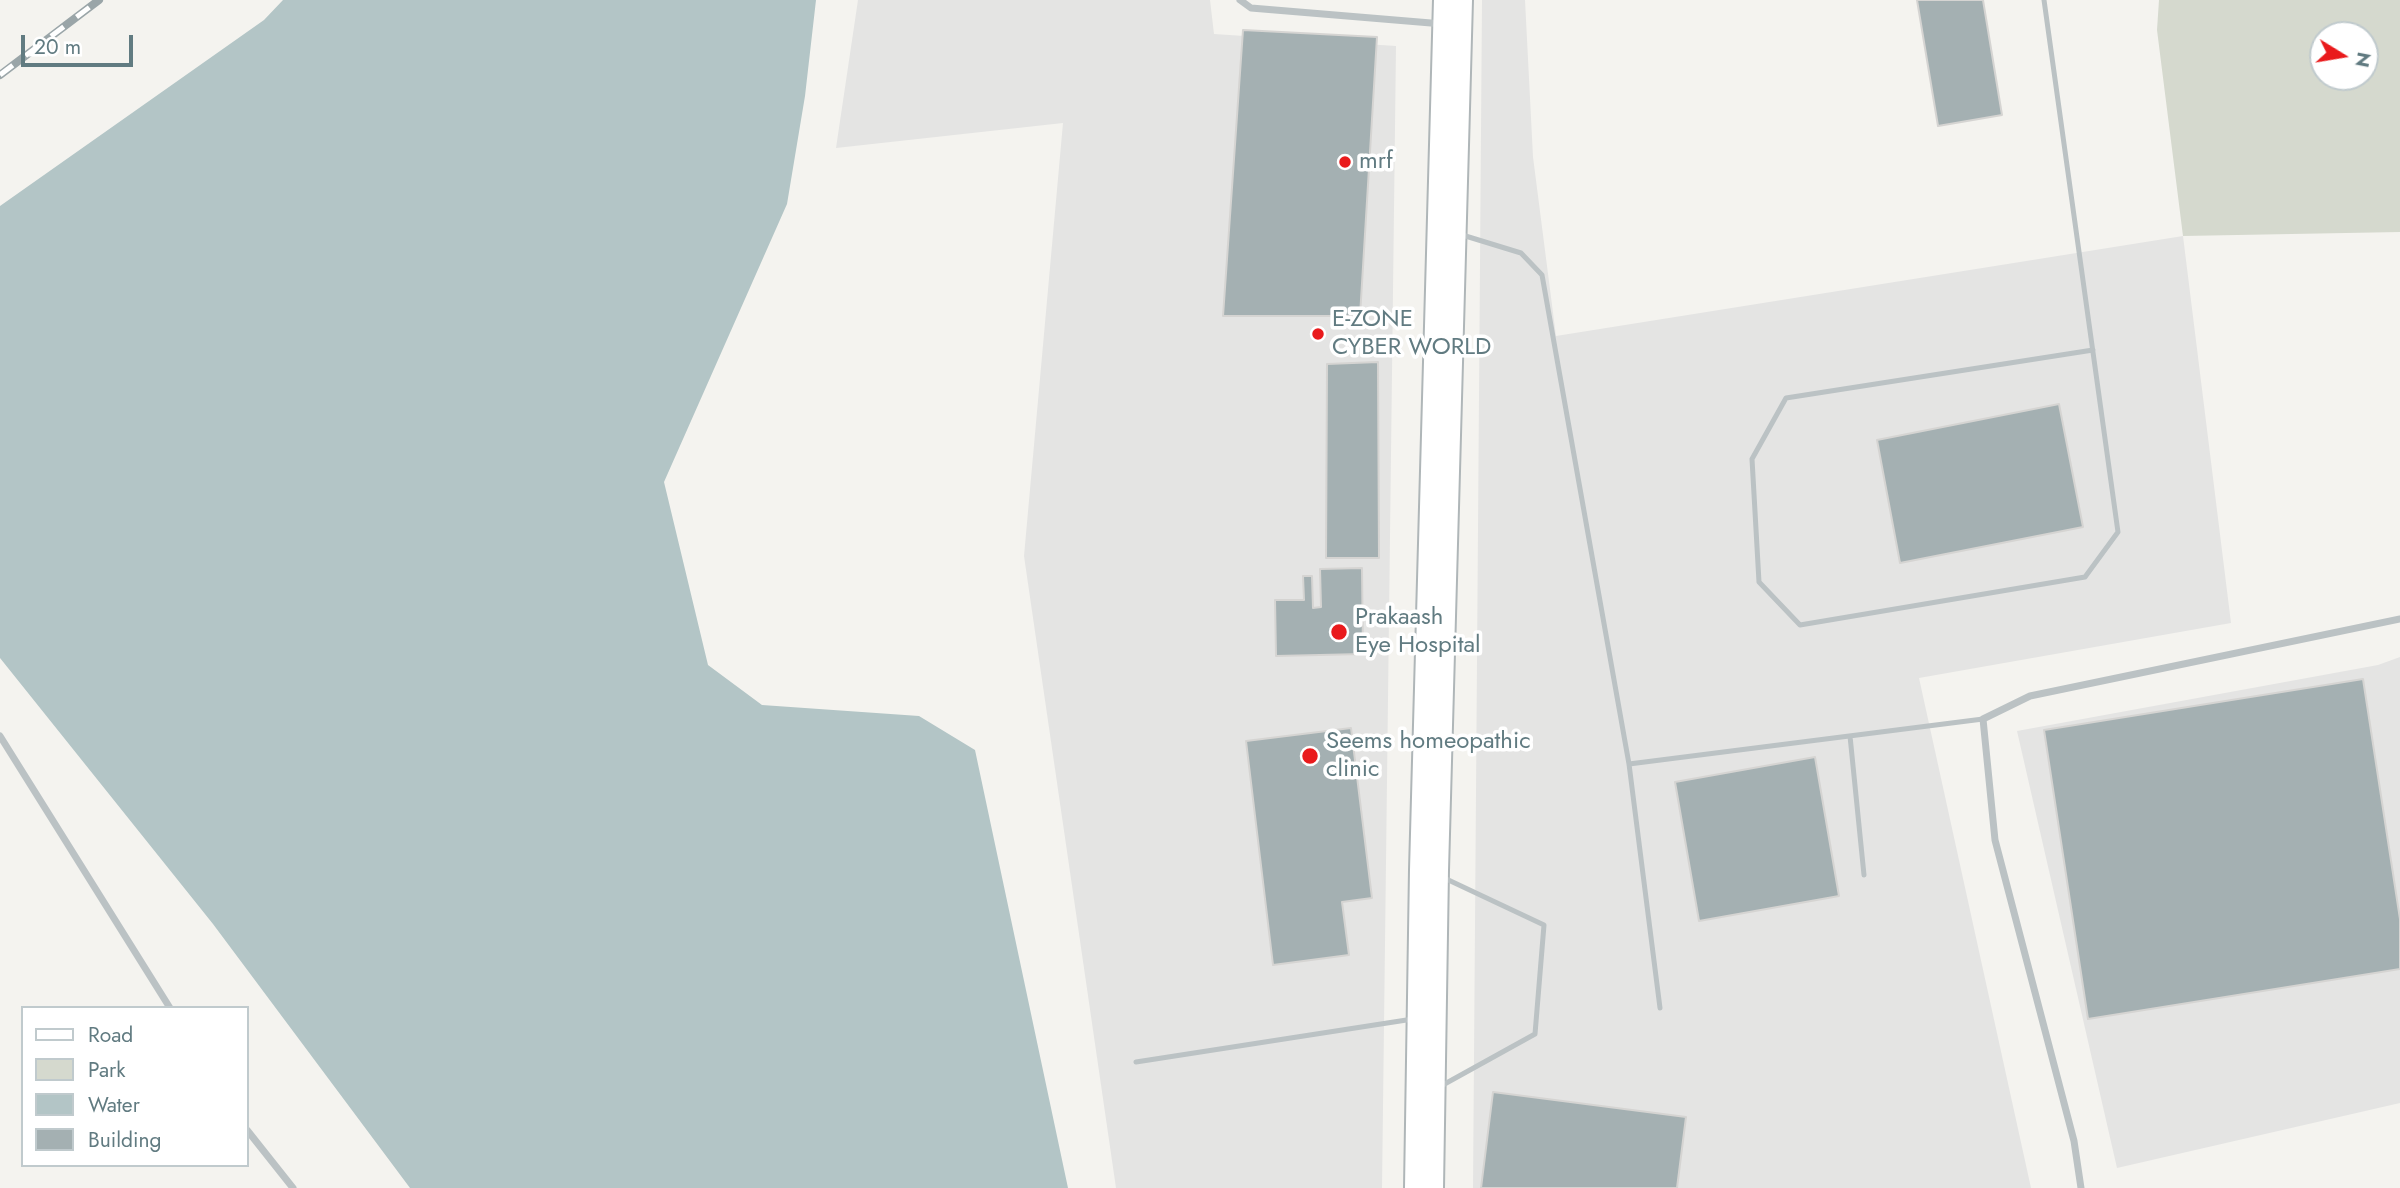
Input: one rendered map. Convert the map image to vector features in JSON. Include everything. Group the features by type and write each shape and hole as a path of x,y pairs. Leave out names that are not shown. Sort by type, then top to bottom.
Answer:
{"main road":[{"path":"1424,1188 1429,870 1452,13"}],"street":[{"path":"1240,0 1251,8 1452,13"},
{"path":"2081,1188 2074,1141 1996,840 1983,719 2030,696 2400,619"},
{"path":"0,736 169,1006"},
{"path":"248,1131 293,1188"}],"lane":[{"path":"2044,0 2118,532 2085,576 1800,625 1759,582 1752,459 1786,398 2092,350"},
{"path":"1446,230 1521,253 1542,275 1629,764 1660,1008"},
{"path":"1629,764 1983,719"},
{"path":"1850,736 1864,876"},
{"path":"1426,1094 1535,1034 1544,925 1429,870"},
{"path":"1136,1062 1427,1017"}],"shaded area":[{"path":"858,0 1210,0 1214,34 1396,46 1382,1188 1116,1188 1024,556 1063,123 836,148"},
{"path":"1482,0 1525,0 1533,157 1556,336 2183,236 2231,623 1919,678 2031,1188 1473,1188"},
{"path":"2400,657 2400,1103 2117,1168 2017,731 2378,665"}],"green space":[{"path":"2159,0 2400,0 2400,232 2183,236 2157,30"}],"water":[{"path":"283,0 816,0 805,96 787,204 664,482 708,665 762,705 919,716 975,750 1068,1188 410,1188 213,924 0,658 0,206 264,20"}],"building":[{"path":"1917,0 1983,0 2002,115 1938,126"},
{"path":"1243,30 1377,37 1360,316 1223,316"},
{"path":"1378,362 1379,558 1326,558 1327,364"},
{"path":"2059,404 2083,527 1900,563 1877,440"},
{"path":"1362,568 1363,654 1276,656 1275,600 1304,600 1303,576 1312,576 1313,608 1321,607 1320,569"},
{"path":"2363,679 2400,919 2400,969 2088,1019 2044,730"},
{"path":"1351,728 1372,898 1342,902 1349,955 1273,965 1246,741"},
{"path":"1815,757 1839,896 1699,921 1675,782"},
{"path":"1493,1092 1686,1117 1677,1188 1481,1188"}],"railway":[{"path":"0,75 99,0"}],"place":[{"name":"mrf","path":"1345,162"},
{"name":"E-ZONE CYBER WORLD","path":"1318,334"},
{"name":"Prakaash Eye Hospital","path":"1339,632"},
{"name":"Seems homeopathic clinic","path":"1310,756"}]}
